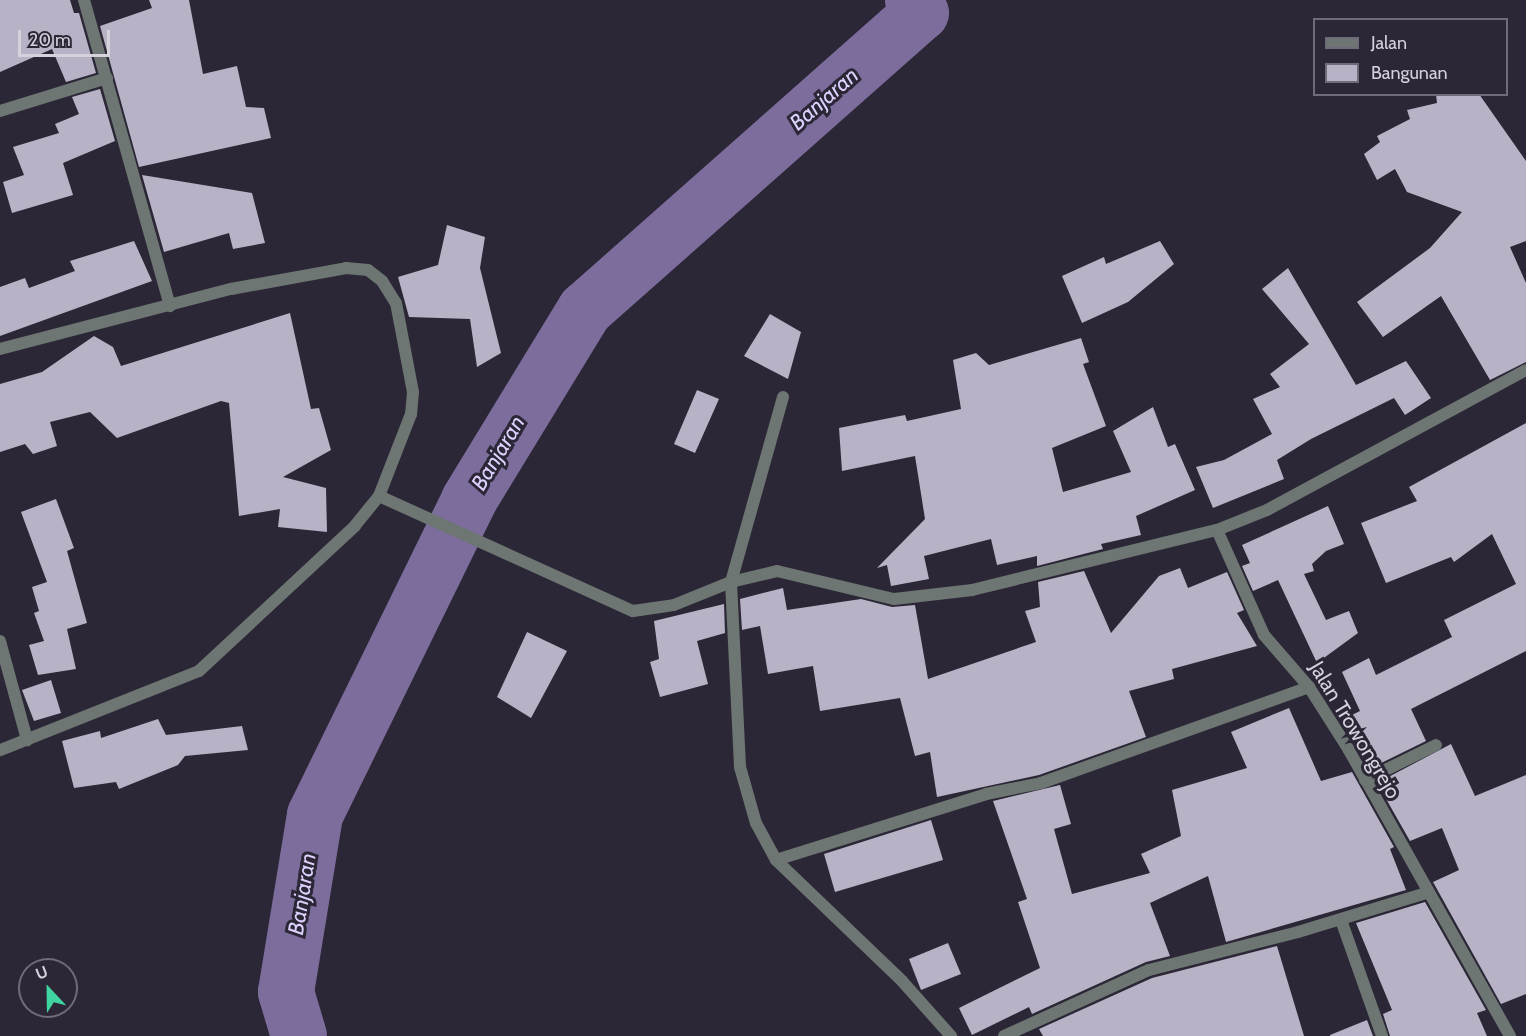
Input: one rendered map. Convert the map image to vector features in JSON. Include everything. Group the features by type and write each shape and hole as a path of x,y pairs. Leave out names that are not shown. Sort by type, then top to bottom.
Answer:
{"street":[{"path":"84,0 170,306"},
{"path":"0,111 107,78"},
{"path":"0,350 231,289 346,268 368,270 382,281 396,303 413,392 411,414 379,496 355,526 199,671 0,750"},
{"path":"379,496 406,505 633,611 674,605 731,582 777,571 894,599 1020,581 1217,530 1267,510 1526,370"},
{"path":"783,397 731,582 740,767 756,823 776,860 902,981 951,1036"},
{"name":"Jalan Trowongrejo","path":"1217,530 1264,635 1309,687 1365,780 1426,893 1510,1036"},
{"path":"0,641 27,740"},
{"path":"776,860 986,794 1041,783 1309,687"},
{"path":"1365,780 1436,745"},
{"path":"1004,1036 1149,970 1341,920 1426,893"},
{"path":"1341,920 1382,1036"}],"building":[{"path":"0,0 70,0 74,13 79,13 96,73 66,82 52,49 0,72"},
{"path":"149,0 189,0 203,74 237,66 246,107 264,108 271,138 139,167 100,26 152,8"},
{"path":"100,89 115,141 63,163 73,195 12,213 3,182 24,175 13,147 59,133 55,124 79,114 72,97"},
{"path":"1436,96 1480,96 1526,161 1526,241 1510,247 1526,283 1526,362 1490,380 1441,296 1383,337 1357,302 1430,248 1462,212 1407,192 1395,169 1377,180 1364,154 1380,142 1377,136 1410,119 1407,110 1437,103"},
{"path":"142,175 252,193 265,243 233,249 229,233 164,252"},
{"path":"447,225 485,237 480,268 501,353 477,367 470,319 409,317 398,277 438,265"},
{"path":"134,241 152,281 0,336 0,287 25,278 29,288 75,271 70,261"},
{"path":"1160,241 1174,264 1128,302 1082,323 1062,276 1104,257 1106,264"},
{"path":"1288,268 1356,385 1406,361 1431,398 1405,415 1394,398 1311,439 1277,460 1284,479 1213,508 1196,467 1224,460 1272,434 1253,399 1280,387 1270,374 1309,344 1262,289"},
{"path":"290,313 311,409 319,408 331,450 283,477 326,488 327,532 278,527 280,509 239,516 229,403 221,401 117,438 90,412 50,422 57,446 33,454 25,444 0,452 0,384 42,372 94,336 113,347 121,366"},
{"path":"770,314 801,332 788,379 744,356"},
{"path":"1081,338 1089,362 1083,364 1106,426 1052,448 1063,492 1131,472 1113,431 1153,407 1168,447 1175,444 1195,490 1136,516 1141,535 1101,544 1103,549 1037,566 1037,556 997,565 991,539 924,556 929,579 891,586 887,565 877,568 925,519 915,456 842,471 839,428 905,415 907,421 961,409 953,360 976,353 989,365"},
{"path":"697,390 719,399 695,453 674,444"},
{"path":"1526,423 1526,651 1411,709 1426,741 1369,769 1344,719 1360,711 1342,672 1369,658 1376,675 1452,637 1444,620 1516,584 1492,534 1454,562 1451,557 1386,583 1361,523 1417,501 1409,487"},
{"path":"56,499 74,548 67,551 87,623 67,629 76,669 38,675 29,645 44,641 34,613 39,611 32,587 47,582 21,512"},
{"path":"1328,506 1344,544 1326,551 1312,564 1314,571 1304,574 1326,620 1349,611 1358,633 1317,663 1278,580 1253,591 1242,566 1250,563 1242,545"},
{"path":"1180,568 1188,588 1227,572 1244,610 1237,613 1257,646 1172,669 1174,679 1129,691 1146,737 1039,775 937,797 930,752 915,756 900,698 820,711 813,666 768,674 760,626 742,630 740,599 783,588 787,610 861,599 892,607 915,605 928,679 1036,642 1025,611 1040,607 1038,582 1084,571 1111,633 1159,576"},
{"path":"724,604 725,633 697,641 708,684 660,697 650,662 659,659 654,621"},
{"path":"527,632 567,651 531,718 497,697"},
{"path":"51,680 61,713 34,721 22,690"},
{"path":"1289,708 1321,781 1352,772 1394,847 1390,849 1406,890 1226,942 1208,876 1150,903 1170,956 1146,962 1032,1014 1029,1007 972,1035 959,1008 1040,968 1018,902 1027,899 993,801 1060,785 1071,824 1054,829 1072,894 1150,873 1141,854 1181,836 1172,790 1247,768 1231,732"},
{"path":"158,719 166,735 242,726 248,750 185,756 178,765 119,789 116,782 74,788 62,741 100,731 101,738"},
{"path":"1451,744 1475,796 1526,775 1526,994 1501,1004 1433,882 1459,870 1442,828 1410,841 1377,783"},
{"path":"931,820 943,860 835,892 824,854"},
{"path":"1425,902 1486,1010 1477,1013 1487,1036 1390,1036 1383,1014 1392,1010 1356,923"},
{"path":"948,943 961,974 921,990 909,959"},
{"path":"1277,946 1304,1036 1043,1036 1039,1029 1152,978"},
{"path":"1367,1020 1373,1036 1330,1036 1330,1035"}],"waterway":[{"name":"Banjaran","path":"299,1036 286,992 315,815 469,500 585,310 921,13 913,0"}]}
